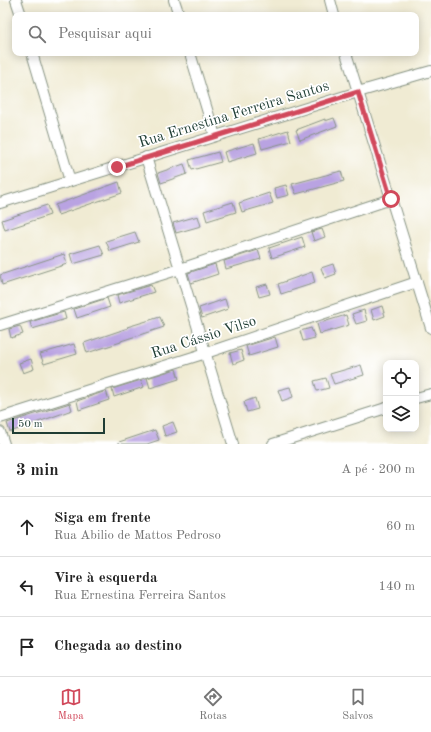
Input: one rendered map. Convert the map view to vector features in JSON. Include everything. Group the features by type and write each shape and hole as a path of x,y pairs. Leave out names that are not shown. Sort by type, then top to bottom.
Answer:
{"street":[{"path":"16,0 20,12"},
{"path":"174,0 178,12"},
{"path":"330,0 333,12"},
{"path":"33,56 70,181"},
{"path":"191,56 215,136"},
{"path":"347,56 431,328"},
{"name":"Rua Ernestina Ferreira Santos","path":"0,203 358,92 431,72"},
{"path":"146,158 206,353 232,444"},
{"path":"0,324 180,269 391,199"},
{"name":"Rua Cássio Vilso","path":"0,418 206,353 417,282"},
{"path":"419,397 431,394"},
{"path":"273,444 302,440 383,409"},
{"path":"0,432 4,444"}],"building":[{"path":"334,118 337,126 300,140 296,130 325,119 325,121"},
{"path":"288,130 291,141 262,149 259,139"},
{"path":"254,143 257,153 227,162 224,152"},
{"path":"218,152 221,162 192,170 189,160"},
{"path":"184,164 187,174 161,183 158,173"},
{"path":"341,171 344,181 296,194 292,184"},
{"path":"119,182 122,193 58,215 55,205"},
{"path":"286,185 289,195 277,198 274,188"},
{"path":"269,193 273,203 242,212 239,203"},
{"path":"233,202 236,212 207,221 204,211"},
{"path":"47,205 50,215 5,230 2,220"},
{"path":"198,216 201,226 176,233 173,223"},
{"path":"322,229 325,237 314,241 311,232"},
{"path":"135,232 139,242 110,251 106,241"},
{"path":"302,237 305,247 272,258 269,248"},
{"path":"100,245 104,255 73,264 70,254"},
{"path":"258,250 261,259 226,269 224,261"},
{"path":"64,254 67,264 2,285 0,275"},
{"path":"215,264 218,274 191,283 188,273"},
{"path":"333,264 336,274 325,278 321,268"},
{"path":"312,272 315,283 281,294 278,284"},
{"path":"267,284 270,294 259,297 256,287"},
{"path":"151,285 154,292 119,303 117,295"},
{"path":"107,298 110,307 77,318 74,309"},
{"path":"225,299 228,309 202,318 199,308"},
{"path":"382,306 385,316 374,320 371,310"},
{"path":"364,310 367,321 356,324 352,314"},
{"path":"64,312 66,319 32,329 30,322"},
{"path":"346,315 349,325 320,334 317,324"},
{"path":"160,317 164,327 87,353 84,343 128,328 127,327"},
{"path":"20,326 23,334 11,338 9,329"},
{"path":"311,328 315,338 303,341 300,331"},
{"path":"275,337 278,347 249,356 246,346"},
{"path":"74,344 77,354 44,364 40,354"},
{"path":"241,350 244,360 233,364 230,353"},
{"path":"31,359 34,369 23,373 19,363"},
{"path":"361,365 364,375 334,384 330,374"},
{"path":"176,369 179,379 150,388 147,378"},
{"path":"326,378 329,388 317,391 314,381"},
{"path":"141,380 144,387 114,397 112,389"},
{"path":"290,387 293,397 282,401 278,390"},
{"path":"106,391 109,400 79,410 77,401"},
{"path":"255,398 258,409 247,412 244,402"},
{"path":"70,403 72,410 10,432 7,423"},
{"path":"173,422 177,432 165,436 162,426"},
{"path":"155,430 159,440 147,444 119,444 119,442"}],"route":[{"path":"117,167 358,92 391,199"}]}
